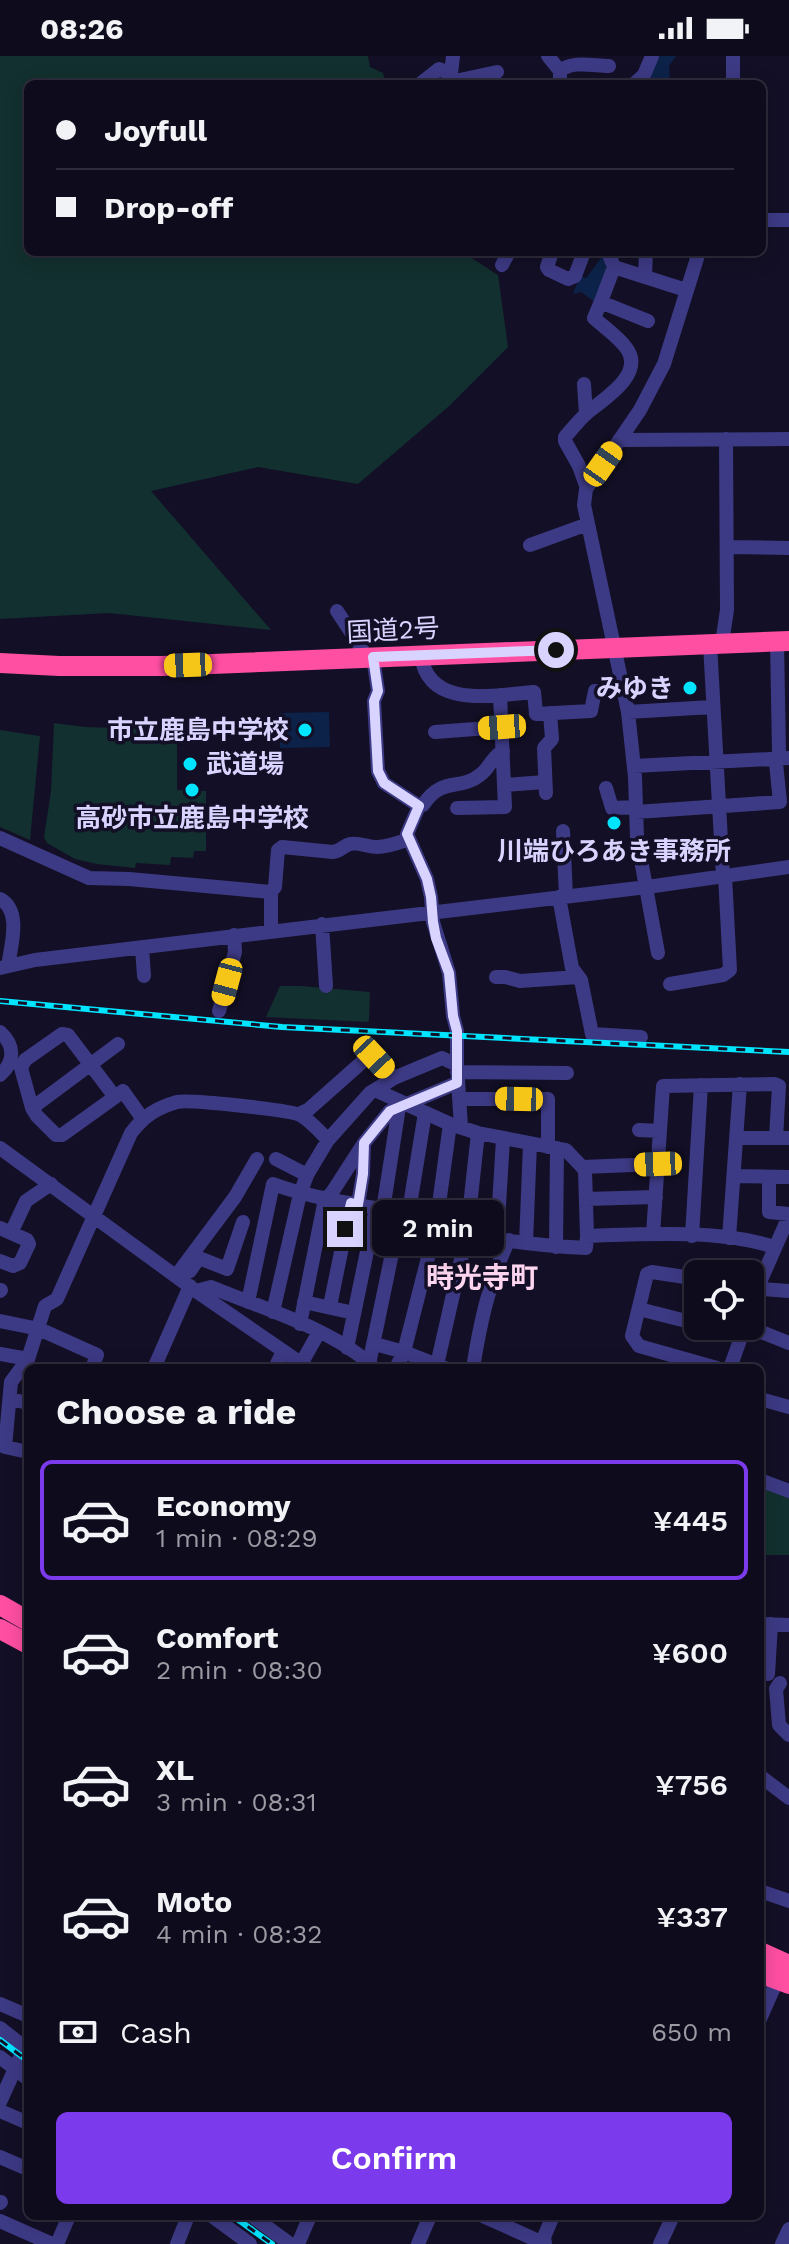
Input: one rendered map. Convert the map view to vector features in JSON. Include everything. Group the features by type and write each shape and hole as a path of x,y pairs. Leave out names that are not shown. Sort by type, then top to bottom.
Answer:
{"highway":[{"name":"国道2号","path":"0,663 148,666 783,641"},
{"path":"0,1605 24,1619"},
{"path":"0,1615 24,1627"},
{"path":"0,1630 24,1642"},
{"path":"764,1959 779,1974"}],"street":[{"path":"453,56 454,80"},
{"path":"548,56 560,78"},
{"path":"638,80 652,56"},
{"path":"733,56 733,80"},
{"path":"560,78 565,66 609,66"},
{"path":"425,80 439,69 454,80 497,72"},
{"path":"766,220 789,220"},
{"path":"551,256 549,270 568,279 575,276 582,256"},
{"path":"587,488 565,437 586,414 616,391 630,368 630,354 626,348 594,318 614,267 610,256"},
{"path":"645,277 646,256"},
{"path":"658,953 637,838 628,712 584,505 587,488 640,410 664,364 698,256"},
{"path":"614,267 686,290"},
{"path":"602,299 603,303 648,321"},
{"path":"584,384 586,414"},
{"path":"670,984 723,975 730,970 712,707 716,644 727,610 726,439"},
{"path":"619,440 789,439"},
{"path":"530,545 588,524"},
{"path":"727,547 789,548"},
{"path":"337,611 368,657 378,691 374,701 378,771 384,783 419,806"},
{"path":"606,788 612,808 636,810 780,802 783,641"},
{"path":"421,655 428,677 444,690 469,696 534,692 536,714 591,711 595,691 613,691 623,685"},
{"path":"457,808 505,807 500,695"},
{"path":"628,712 712,707"},
{"path":"504,785 545,788 544,748 552,739 550,713"},
{"path":"435,732 460,735 502,727"},
{"path":"398,1364 404,1352 436,1226 459,1099 457,1031 449,973 436,938 427,879 407,834 419,806 431,792 475,779 503,751"},
{"path":"634,766 783,758"},
{"path":"563,831 563,897 572,968 581,980 592,1034 641,1037"},
{"path":"0,838 89,878 271,892"},
{"path":"271,931 271,892 275,887 278,850 282,847 339,852 349,844 376,847 409,839"},
{"path":"0,899 13,913 4,967 35,960 647,887 789,867"},
{"path":"322,924 326,986"},
{"path":"219,1011 235,952 234,935"},
{"path":"142,947 144,976"},
{"path":"496,977 520,981 578,977"},
{"path":"0,1032 9,1041 12,1053 9,1065 0,1075"},
{"path":"115,1097 68,1035 62,1034 25,1060 21,1068 32,1108 56,1135 62,1135 115,1097 123,1091 142,1118"},
{"path":"32,1108 118,1044"},
{"path":"24,1364 45,1306 57,1299 131,1133 142,1118 180,1101 299,1114 308,1110 370,1055 394,1078"},
{"path":"273,1312 300,1194 307,1175 328,1140 370,1093 394,1078 442,1058 457,1073"},
{"path":"300,1324 325,1199 390,1111 457,1073 567,1073"},
{"path":"729,1238 740,1084"},
{"path":"692,1236 701,1085"},
{"path":"653,1234 663,1086 779,1086 783,1138 737,1138"},
{"path":"248,1302 273,1184 300,1194 380,1209 467,1233 556,1247 586,1248 585,1170 566,1150 503,1139 455,1126 403,1106 375,1090"},
{"path":"459,1099 548,1099 556,1247"},
{"path":"347,1348 403,1106"},
{"path":"372,1364 425,1113"},
{"path":"299,1114 328,1140"},
{"path":"639,1130 660,1131"},
{"path":"441,1364 467,1233 478,1133"},
{"path":"474,1364 482,1315 503,1239 503,1139"},
{"path":"330,1306 363,1174 364,1143"},
{"path":"526,1243 530,1144"},
{"path":"0,1148 302,1364"},
{"path":"187,1284 257,1159"},
{"path":"276,1159 307,1175"},
{"path":"582,1167 658,1164"},
{"path":"734,1176 789,1177"},
{"path":"764,1268 789,1215 769,1212 769,1177"},
{"path":"0,1261 13,1266 20,1263 29,1244 6,1230 26,1201 51,1184"},
{"path":"586,1199 656,1197"},
{"path":"156,1364 199,1258 227,1269 243,1222"},
{"path":"587,1236 653,1234 729,1238 774,1247"},
{"path":"684,1277 647,1274 632,1336 639,1346 703,1364"},
{"path":"187,1284 211,1287 319,1332 369,1364"},
{"path":"764,1290 789,1291"},
{"path":"304,1302 354,1313"},
{"path":"639,1309 684,1320"},
{"path":"0,1321 39,1329 97,1355 94,1364"},
{"path":"306,1364 319,1332"},
{"path":"764,1335 789,1343"},
{"path":"731,1364 740,1340"},
{"path":"375,1344 436,1364"},
{"path":"277,1364 283,1351"},
{"path":"0,1354 28,1359"},
{"path":"24,1364 11,1382 5,1447 24,1451"},
{"path":"10,1399 24,1402"},
{"path":"764,1400 789,1407"},
{"path":"764,1482 789,1491"},
{"path":"789,1625 765,1624 779,1725 789,1735"},
{"path":"764,1779 789,1798"},
{"path":"764,1892 789,1901"},
{"path":"764,2010 779,1974"},
{"path":"0,2004 24,2014"},
{"path":"0,2028 24,2044"},
{"path":"0,2102 24,2052"},
{"path":"0,2057 24,2076"},
{"path":"0,2111 24,2121"},
{"path":"0,2157 23,2167"},
{"path":"0,2221 54,2244 67,2220"},
{"path":"177,2244 186,2220"},
{"path":"217,2220 250,2244"},
{"path":"257,2220 290,2244"},
{"path":"298,2244 308,2220"},
{"path":"418,2244 428,2220"},
{"path":"492,2220 545,2244 544,2237 551,2220"},
{"path":"660,2244 671,2220"},
{"path":"782,2244 789,2229"}],"green space":[{"path":"0,56 368,56 370,67 383,73 385,80 24,80 24,256 469,256 498,275 508,347 448,407 358,484 258,467 151,491 271,630 109,613 0,619"},
{"path":"54,723 155,729 156,735 177,735 177,790 206,791 206,851 194,851 193,858 171,857 170,865 136,863 135,868 75,859 47,843 44,837 51,791"},
{"path":"0,730 40,736 30,840 0,827"},
{"path":"280,986 370,992 369,1020 266,1017"},
{"path":"764,1487 789,1496 789,1555 764,1555"}],"water":[{"path":"655,56 676,56 669,66 670,80 642,80"},
{"path":"605,256 608,261 596,303 581,292 573,294 580,276 586,278"},
{"name":"市立鹿島中学校","path":"329,712 330,747 280,748 280,713"}],"railway":[{"path":"0,1001 282,1027 789,1052"},
{"path":"0,2040 24,2058"},
{"path":"239,2220 272,2244"}],"place":[{"name":"みゆき","path":"690,688"},
{"name":"市立鹿島中学校","path":"305,730"},
{"name":"武道場","path":"190,764"},
{"name":"高砂市立鹿島中学校","path":"192,790"},
{"name":"川端ひろあき事務所","path":"614,823"}],"district":[{"name":"時光寺町","path":"482,1277"}],"route":[{"path":"345,1229 351,1203 358,1205 364,1143 390,1111 457,1083 457,1031 449,973 436,938 427,879 407,834 419,806 384,783 376,761 374,701 378,691 373,657 556,650"}]}
